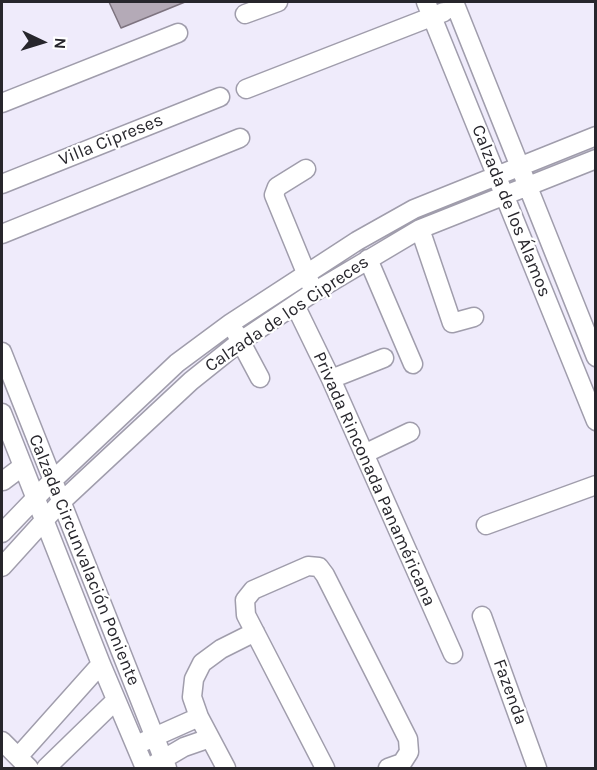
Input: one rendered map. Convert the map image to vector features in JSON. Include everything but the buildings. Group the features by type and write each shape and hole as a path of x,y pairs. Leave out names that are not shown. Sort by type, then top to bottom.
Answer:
{"street":[{"path":"245,14 278,2"},
{"path":"246,90 429,9 455,4"},
{"name":"Calzada de los Álamos","path":"455,4 596,357"},
{"name":"Calzada de los Álamos","path":"429,9 596,421"},
{"path":"2,103 178,33"},
{"name":"Villa Cipreses","path":"2,184 220,97"},
{"name":"Calzada de los Cipreces","path":"2,533 52,481 177,363 231,323 357,241 414,209 596,136"},
{"path":"2,234 240,138"},
{"name":"Calzada de los Cipreces","path":"2,567 60,503 191,381 241,341 314,292 420,229 596,159"},
{"path":"306,169 277,187 274,195 314,292"},
{"path":"420,229 452,322 474,317"},
{"path":"368,259 413,364"},
{"name":"Privada Rinconada Panaméricana","path":"295,306 453,654"},
{"path":"231,323 260,378"},
{"name":"Calzada Circunvalación Poniente","path":"2,352 154,736 156,766"},
{"path":"330,379 384,357"},
{"name":"Calzada Circunvalación Poniente","path":"2,416 135,746 156,766"},
{"path":"364,454 411,432"},
{"path":"3,482 23,466"},
{"path":"486,525 596,485"},
{"path":"325,768 246,615 245,600 253,590 308,566 318,567 325,575 408,739 409,752 402,763 388,768"},
{"name":"Fazenda","path":"482,616 537,768"},
{"path":"226,768 199,717 192,697 194,679 202,663 221,649 255,632"},
{"path":"2,741 24,763 101,664"},
{"path":"46,768 116,700"},
{"path":"135,746 199,717"},
{"path":"156,766 184,747 210,738"}]}
